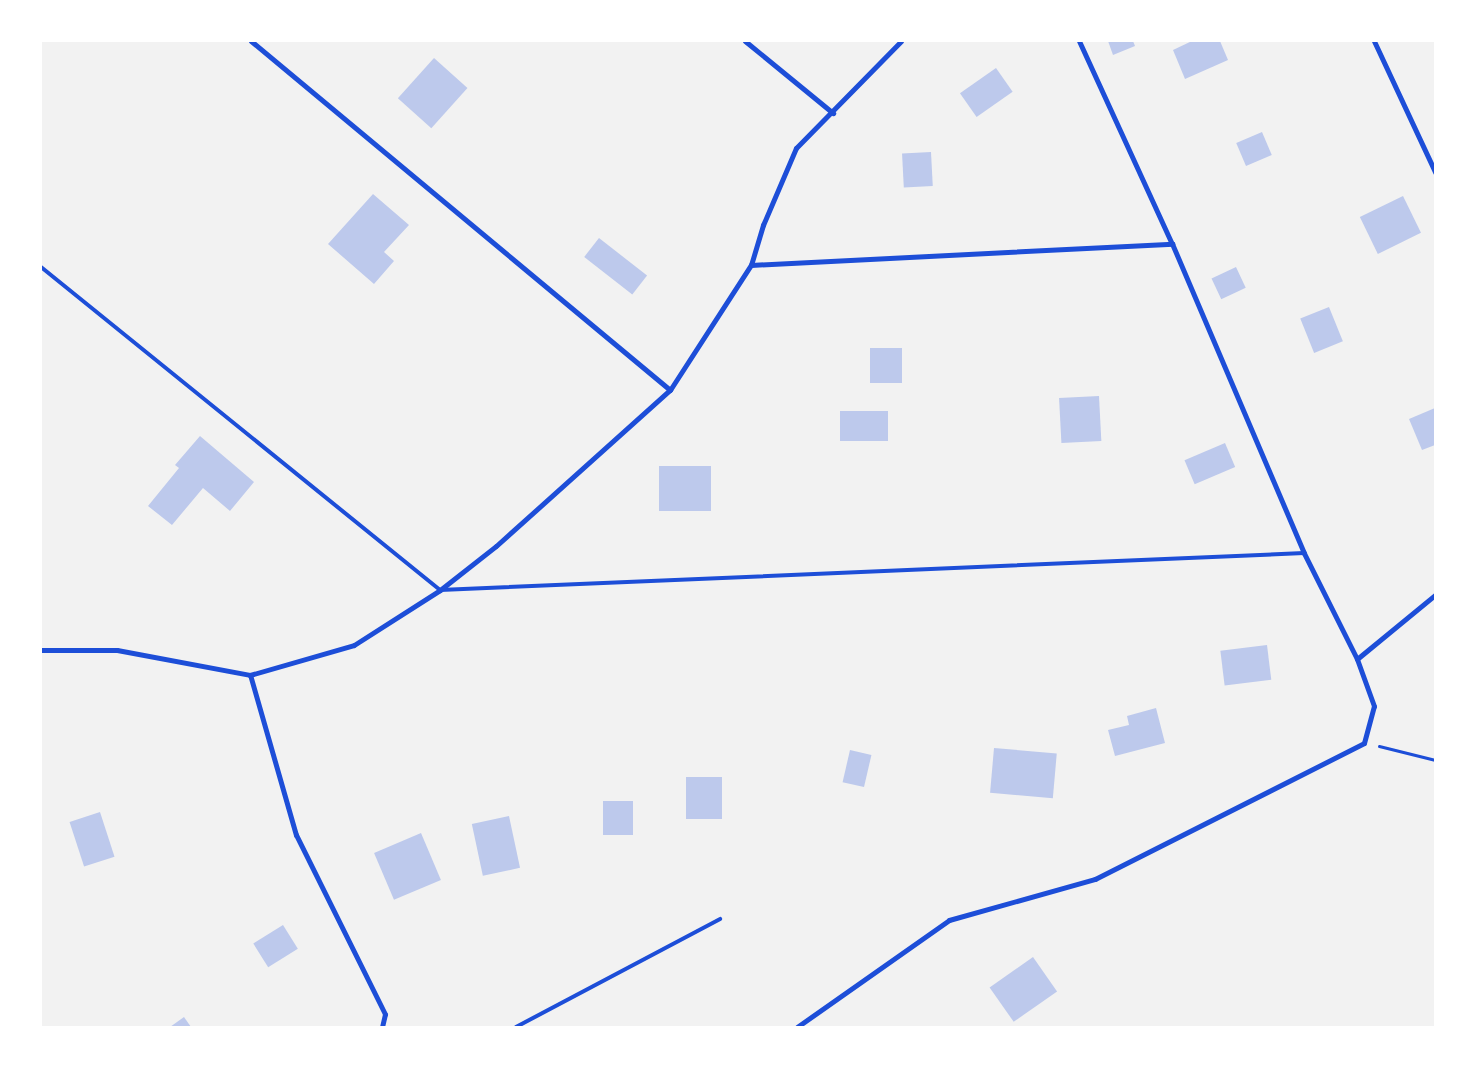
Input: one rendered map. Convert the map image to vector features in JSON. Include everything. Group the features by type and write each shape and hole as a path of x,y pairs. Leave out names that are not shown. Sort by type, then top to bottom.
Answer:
{"street":[{"path":"251,41 670,390"},
{"path":"745,41 833,113"},
{"path":"41,650 117,650 250,675 354,644 440,590 496,546 670,390 750,265 764,225 796,148 833,113 901,41"},
{"path":"797,1027 949,920 1095,879 1364,743 1374,706 1357,659 1304,553 1172,244 1080,41"},
{"path":"1374,41 1435,172"},
{"path":"750,265 1172,244"},
{"path":"1357,659 1435,595"},
{"path":"250,675 296,834 385,1014 382,1027"}],"lane":[{"path":"41,267 440,590 1304,553"},
{"path":"516,1027 720,919"}],"path":[{"path":"1364,743 1435,760"}],"building":[{"path":"1108,41 1133,41 1135,46 1113,55"},
{"path":"1192,41 1220,41 1228,60 1185,79 1173,50"},
{"path":"434,58 467,88 431,128 398,98"},
{"path":"996,68 1013,92 977,117 960,93"},
{"path":"1262,132 1272,155 1246,166 1236,143"},
{"path":"931,152 933,186 904,187 902,154"},
{"path":"373,194 409,225 384,252 394,261 374,284 328,244"},
{"path":"1403,196 1421,233 1378,254 1360,217"},
{"path":"599,238 647,276 632,294 584,257"},
{"path":"1236,267 1246,288 1221,299 1212,278"},
{"path":"1329,307 1343,341 1314,353 1300,319"},
{"path":"870,348 902,348 902,383 870,383"},
{"path":"1099,396 1101,441 1061,443 1059,398"},
{"path":"1435,408 1435,445 1422,450 1409,419"},
{"path":"840,411 888,411 888,441 840,441"},
{"path":"200,436 254,482 230,511 203,488 172,525 148,506 179,468 175,465"},
{"path":"1225,443 1235,467 1195,484 1184,460"},
{"path":"659,466 711,466 711,511 659,511"},
{"path":"1267,645 1271,680 1225,685 1220,651"},
{"path":"1156,708 1165,743 1115,756 1108,730 1129,725 1127,716"},
{"path":"994,748 1057,753 1053,798 990,793"},
{"path":"850,750 871,755 864,787 843,782"},
{"path":"686,777 722,777 722,819 686,819"},
{"path":"603,801 633,801 633,835 603,835"},
{"path":"100,812 115,857 84,867 70,822"},
{"path":"509,816 520,868 483,876 472,824"},
{"path":"421,833 441,880 394,900 374,853"},
{"path":"283,925 298,949 268,967 253,944"},
{"path":"1033,957 1057,991 1014,1022 990,987"},
{"path":"184,1017 191,1027 170,1027"}]}
